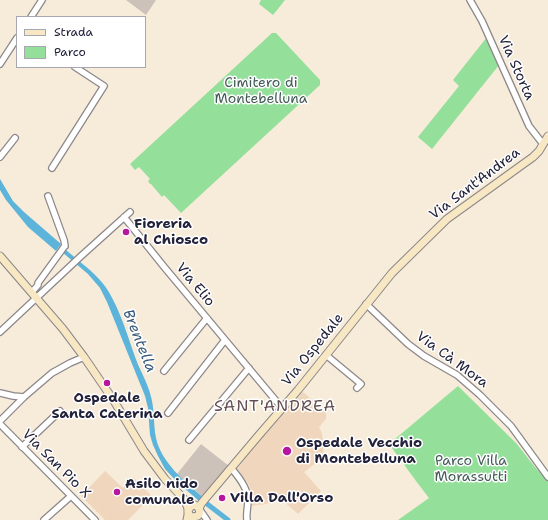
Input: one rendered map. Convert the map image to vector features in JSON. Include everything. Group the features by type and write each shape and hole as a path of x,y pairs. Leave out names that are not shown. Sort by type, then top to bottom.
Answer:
{"street":[{"path":"32,16 42,0"},
{"name":"Via Storta","path":"470,0 485,28 529,126 543,144"},
{"path":"0,64 16,40"},
{"path":"52,168 104,86 76,68"},
{"name":"Via Sant'Andrea","path":"366,304 392,273 447,219 533,157 548,136"},
{"path":"0,157 15,138"},
{"path":"32,292 64,247 64,240 48,196"},
{"path":"0,332 130,212"},
{"name":"Via Elio","path":"124,218 282,408"},
{"path":"0,256 63,329 84,357 114,401 144,451 186,503 190,516"},
{"name":"Via Ospedale","path":"199,506 298,390 366,304"},
{"name":"Via Cà Mora","path":"366,304 408,344 424,356 457,375 480,395 511,426 548,476"},
{"path":"164,371 207,318"},
{"path":"168,413 225,340"},
{"path":"326,355 361,384 357,388"},
{"path":"0,421 24,397 52,373 84,357"},
{"path":"189,440 249,368"},
{"path":"0,393 24,397"},
{"path":"22,447 60,411"},
{"name":"Via San Pio X","path":"0,424 96,520"},
{"path":"231,468 238,476 246,490 248,498 248,520"},
{"path":"44,520 71,496"},
{"path":"181,496 199,506 205,520"},
{"path":"190,516 191,506 199,506"},
{"path":"190,516 199,515 199,506"},
{"path":"190,516 205,520"}],"shaded area":[{"path":"126,0 156,0 146,15"},
{"name":"Ospedale Vecchio di Montebelluna","path":"303,392 326,412 326,419 319,427 322,433 324,457 304,472 321,491 298,514 280,498 266,504 251,506 251,490 248,483 237,469 255,446"},
{"path":"201,444 229,466 203,497 177,474"},
{"name":"Asilo nido comunale","path":"105,471 123,488 133,477 152,496 128,520 105,520 81,496"}],"green space":[{"path":"261,0 285,0 273,15 259,4"},
{"name":"Cimitero di Montebelluna","path":"272,33 276,33 320,80 320,85 181,213 164,195 162,197 150,184 148,181 150,179 139,167 135,170 130,164"},
{"path":"487,37 499,65 432,149 418,137 459,86 453,80"},
{"name":"Parco Villa Morassutti","path":"458,386 516,443 548,481 548,520 398,520 429,498 389,444"}],"water":[{"path":"0,179 13,201 61,244 56,251 28,227 6,200 0,190"},
{"path":"65,249 95,275 105,287 117,307 152,399 155,432 159,447 168,463 175,471 203,497 199,501 165,469 158,456 150,435 148,408 145,396 107,302 100,288 88,274 62,252"}],"waterway":[{"name":"Brentella","path":"202,500 228,520"}],"place":[{"name":"Fioreria al Chiosco","path":"126,232"},
{"name":"Ospedale Santa Caterina","path":"107,383"},
{"name":"Ospedale Vecchio di Montebelluna","path":"287,451"},
{"name":"Asilo nido comunale","path":"117,492"},
{"name":"Villa Dall'Orso","path":"222,498"}],"district":[{"name":"SANT'ANDREA","path":"275,407"}]}
